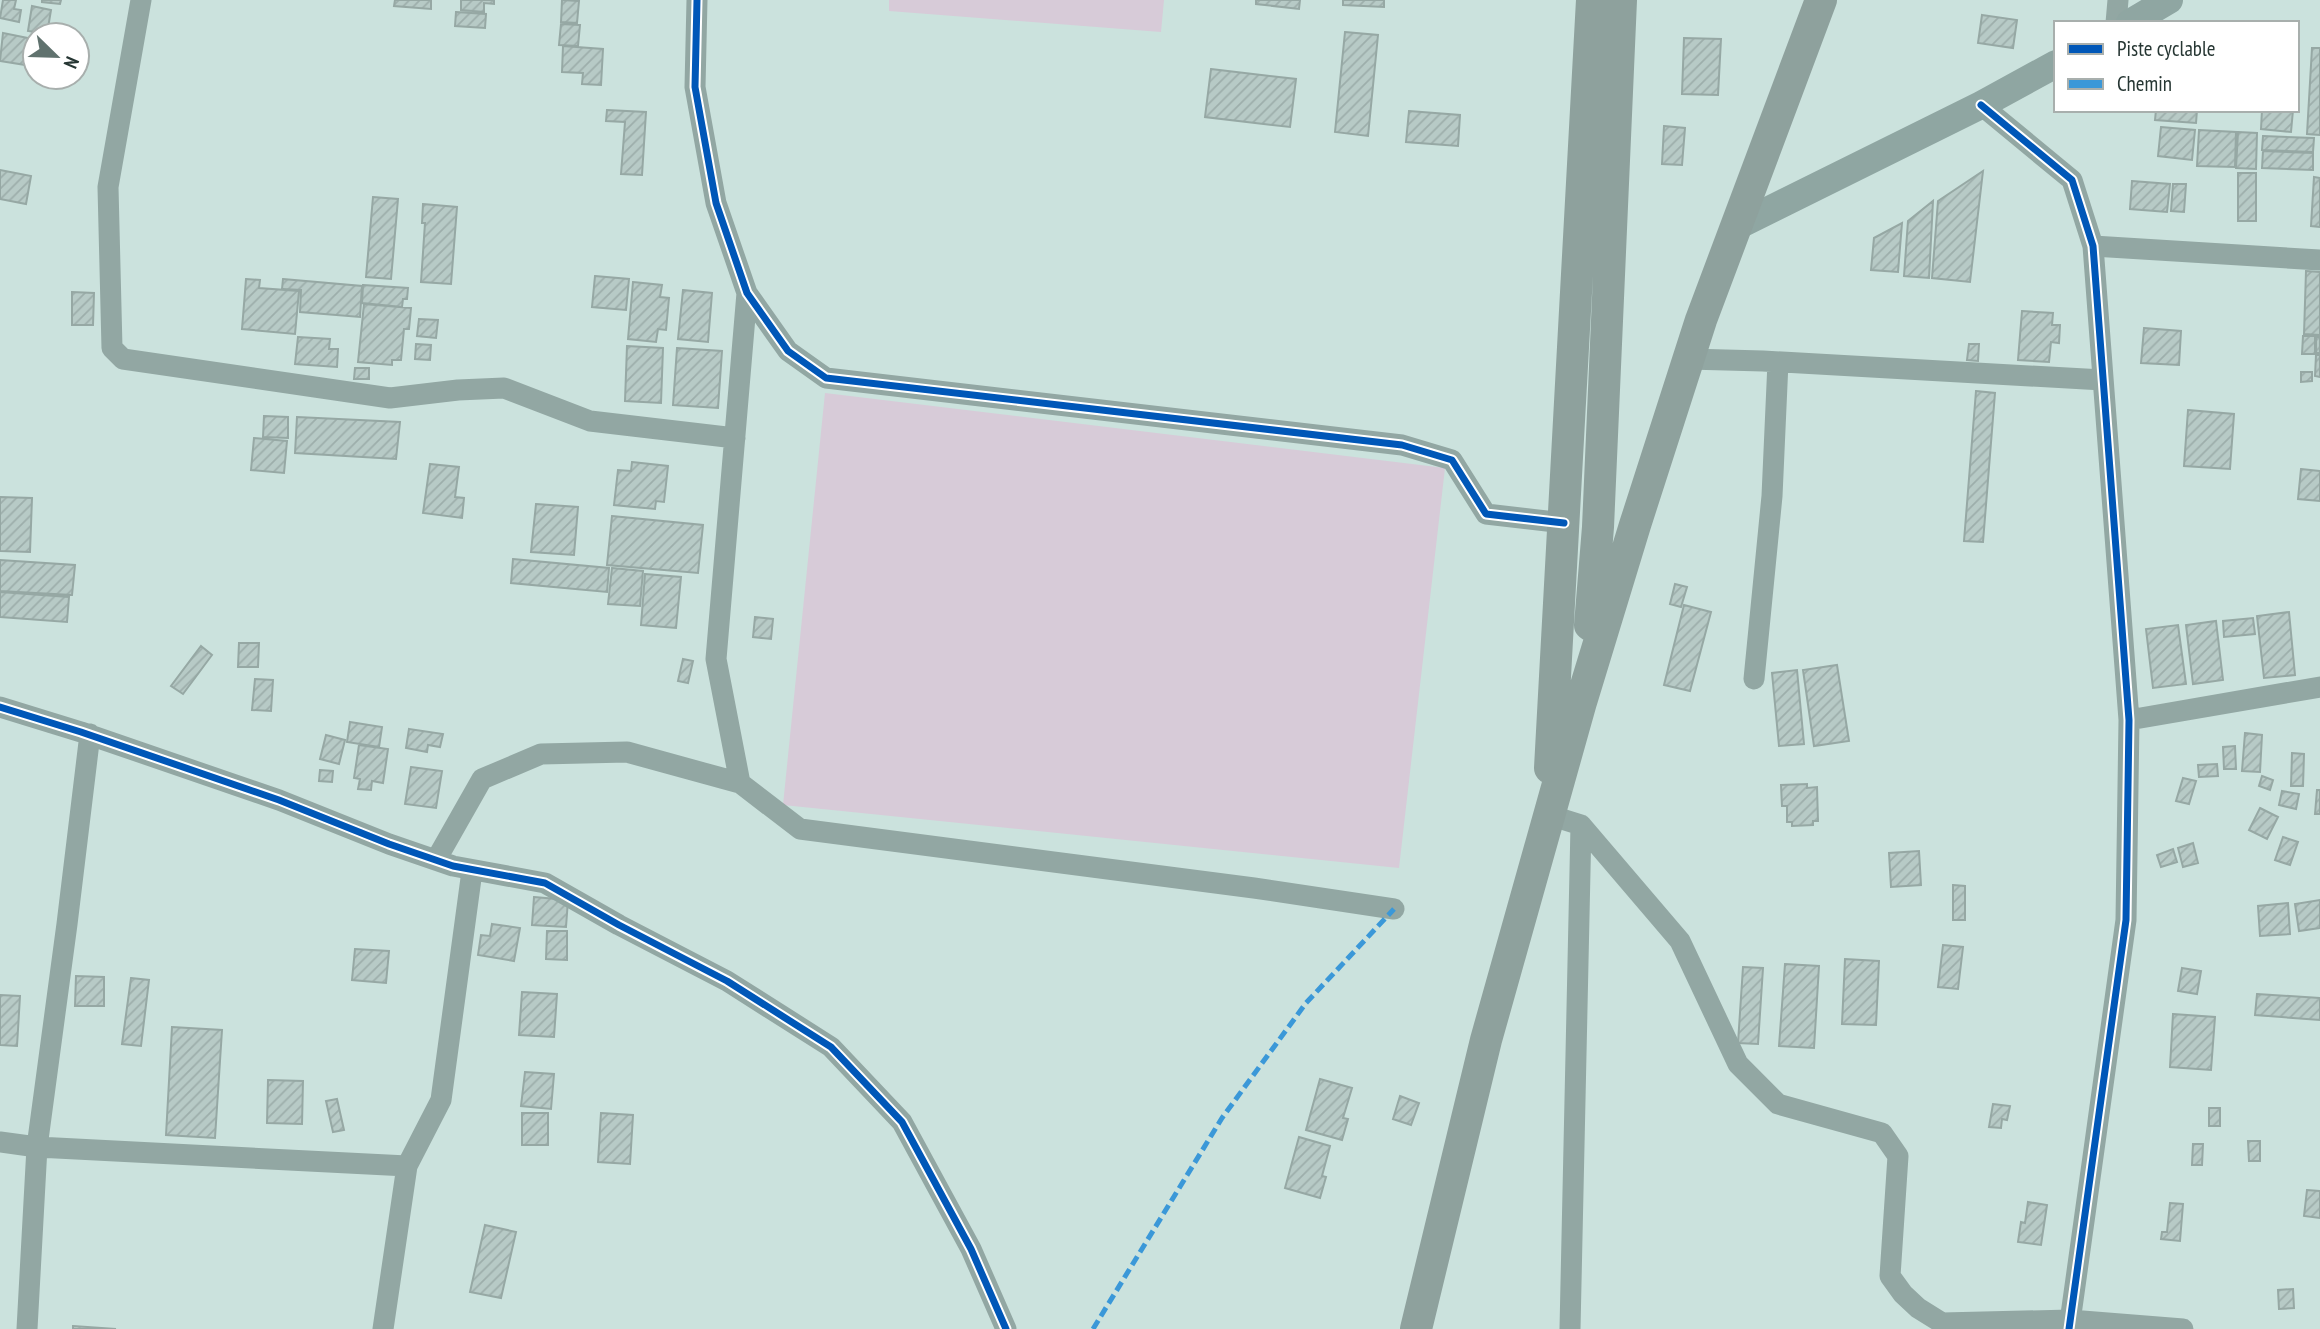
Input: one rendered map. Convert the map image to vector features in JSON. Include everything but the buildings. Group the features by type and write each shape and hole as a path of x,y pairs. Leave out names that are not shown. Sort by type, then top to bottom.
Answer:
{"main road":[{"path":"1549,815 1552,703 1592,0"},
{"path":"1581,702 1598,527 1621,0"},
{"path":"1416,1329 1486,1040 1634,525 1688,359 1735,227 1821,0"},
{"path":"1564,523 1624,530 1634,525"}],"street":[{"path":"141,0 108,187 112,348 123,359 390,398 504,388 590,421 735,438"},
{"path":"2116,21 2118,0"},
{"path":"2133,21 2169,0"},
{"path":"693,1 695,87 716,203 747,293 788,351 826,379 1402,445 1452,460 1486,514 1564,523"},
{"path":"1735,227 1981,105 2054,65"},
{"path":"1981,105 2071,180 2093,246 2129,720 2126,920 2070,1325"},
{"path":"2093,246 2320,260"},
{"path":"740,783 716,659 747,293"},
{"path":"1688,359 2103,380"},
{"path":"1754,679 1772,496 1778,362"},
{"path":"2129,720 2320,687"},
{"path":"0,707 90,734 279,800 436,860 472,871 545,883 727,981 831,1047 902,1122 971,1249 1006,1329"},
{"path":"27,1329 37,1147 90,734"},
{"path":"436,860 482,779 541,754 628,752 740,783 800,829 1254,888 1394,909"},
{"path":"1549,815 1581,825 1680,941 1738,1065 1778,1104 1882,1133 1898,1156 1890,1276 1918,1308 1942,1323 2183,1329"},
{"path":"1570,1329 1581,825"},
{"path":"383,1329 407,1166 441,1100 472,871"},
{"path":"0,1142 37,1147 407,1166"}],"shaded area":[{"path":"889,0 1164,0 1161,32 889,11"},
{"path":"825,393 1445,468 1399,868 783,805"}],"marked path":[{"path":"1093,1329 1222,1118 1306,1003 1394,909"}],"cycle path":[{"path":"697,0 695,87 716,203 747,293 788,351 826,378 1402,445 1452,460 1486,514 1564,523"},
{"path":"1981,105 2072,180 2093,246 2129,720 2126,920 2069,1329"},
{"path":"0,707 279,800 389,844 453,866 545,883 727,981 831,1047 902,1122 971,1249 1006,1329"}]}
